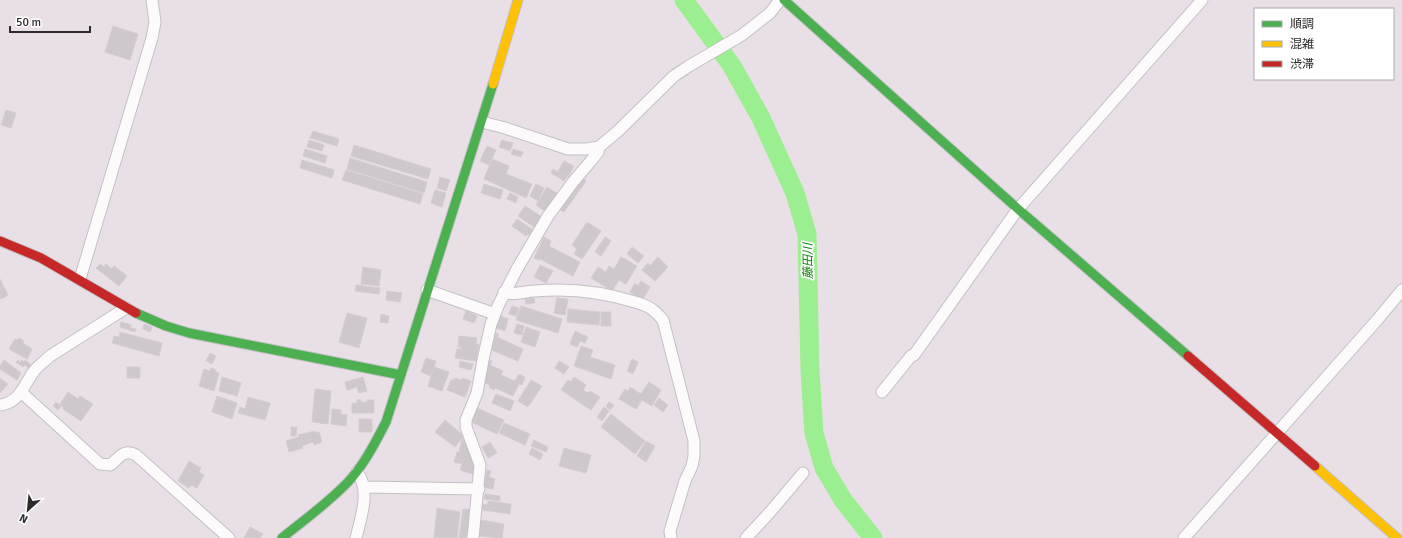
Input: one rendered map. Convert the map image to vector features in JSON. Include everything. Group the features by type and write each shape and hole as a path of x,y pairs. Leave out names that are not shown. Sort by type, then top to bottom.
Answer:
{"street":[{"path":"80,279 152,38 155,22 152,0"},
{"path":"282,538 329,500 357,472 373,448 386,422 482,122 518,0"},
{"path":"482,122 568,149 599,147 618,131 674,76 742,35 770,13 780,0"},
{"path":"784,0 1018,209 1397,538"},
{"path":"882,392 911,356 914,355 1018,209 1202,0"},
{"path":"473,538 479,489 480,464 466,427 466,420 477,393 491,324 504,292 548,216 573,182 598,152 599,147"},
{"path":"0,241 39,257 80,279 126,308 156,322 221,339 401,375"},
{"path":"427,290 495,314"},
{"path":"504,292 512,294 535,290 548,290 620,297 654,311 663,320 694,441 692,466 685,481 670,531 671,538"},
{"path":"1184,538 1402,290"},
{"path":"0,405 15,399 39,365 50,356 126,308"},
{"path":"21,392 100,464 110,465 123,454 133,453 136,455 229,538"},
{"path":"356,538 364,503 362,477 357,472"},
{"path":"746,538 803,473"},
{"path":"363,487 479,489"}],"building":[{"path":"113,26 138,34 130,60 105,52"},
{"path":"6,110 16,113 11,128 1,125"},
{"path":"313,131 339,139 337,146 310,138"},
{"path":"309,140 324,145 322,151 307,147"},
{"path":"502,140 513,143 510,151 499,147"},
{"path":"354,145 431,169 428,179 351,156"},
{"path":"487,146 496,150 489,165 480,161"},
{"path":"305,149 327,156 325,163 303,156"},
{"path":"513,149 523,152 521,157 511,154"},
{"path":"350,158 427,182 424,193 347,169"},
{"path":"492,159 509,166 506,174 532,184 526,198 484,179"},
{"path":"302,160 334,170 332,178 300,168"},
{"path":"564,161 574,166 568,177 558,171"},
{"path":"553,169 567,177 564,181 551,173"},
{"path":"346,170 423,194 420,204 342,180"},
{"path":"440,177 450,180 446,191 437,188"},
{"path":"582,177 586,181 564,212 559,209"},
{"path":"484,184 503,190 500,199 481,193"},
{"path":"536,184 544,188 538,201 530,196"},
{"path":"547,187 560,195 549,214 536,205"},
{"path":"435,190 446,193 442,207 431,203"},
{"path":"510,193 518,197 516,203 507,199"},
{"path":"525,206 542,217 534,227 518,216"},
{"path":"517,219 533,230 529,235 528,234 526,236 512,226"},
{"path":"587,222 601,231 582,259 574,254 577,249 572,245"},
{"path":"544,237 551,241 549,246 580,262 573,276 540,259 534,258"},
{"path":"605,237 611,241 601,256 595,252"},
{"path":"632,247 644,256 638,263 627,254"},
{"path":"621,257 637,266 626,284 619,280 612,291 591,278 598,267 606,272 609,266 614,269"},
{"path":"658,257 668,267 655,281 642,270 648,263 650,266"},
{"path":"100,264 104,267 106,264 112,269 114,266 127,276 119,286 96,268"},
{"path":"540,265 553,271 546,283 534,277"},
{"path":"363,267 381,270 379,286 361,284"},
{"path":"0,279 8,295 1,299 0,297"},
{"path":"641,281 650,287 643,299 630,292 635,283 638,286"},
{"path":"356,285 380,288 379,294 355,291"},
{"path":"387,291 402,293 400,302 386,300"},
{"path":"534,298 535,303 526,304 525,299"},
{"path":"557,298 568,299 565,315 554,313"},
{"path":"512,306 519,308 516,316 509,314"},
{"path":"521,306 562,319 558,333 516,320"},
{"path":"568,309 600,312 599,325 567,322"},
{"path":"466,311 477,316 474,323 463,319"},
{"path":"601,312 611,312 611,326 601,326"},
{"path":"347,313 367,318 359,348 339,342"},
{"path":"381,314 389,316 388,323 380,322"},
{"path":"500,316 508,319 505,331 496,328"},
{"path":"121,322 131,325 130,328 136,329 135,332 120,327"},
{"path":"144,324 152,327 150,332 143,329"},
{"path":"517,324 524,326 522,335 514,333"},
{"path":"526,327 540,332 535,347 521,342"},
{"path":"575,331 588,337 585,343 580,341 577,347 570,344"},
{"path":"120,332 162,343 159,356 112,343 114,336 119,337"},
{"path":"496,333 499,334 497,337 523,349 518,361 489,349"},
{"path":"459,336 477,338 476,344 479,344 476,361 455,358 457,349 461,349 461,347 458,347"},
{"path":"19,338 24,341 23,343 32,349 27,359 9,349 15,339 17,340"},
{"path":"581,346 593,350 590,357 615,365 611,379 574,366"},
{"path":"210,353 216,356 212,364 206,361"},
{"path":"426,358 436,361 431,376 421,372"},
{"path":"632,359 638,362 633,374 627,371"},
{"path":"4,360 21,373 17,380 0,369 0,366"},
{"path":"18,360 20,362 22,360 24,362 25,360 31,365 28,368 25,365 23,367 16,362"},
{"path":"489,360 492,361 490,365 503,371 501,375 515,381 519,374 525,377 522,385 519,384 513,396 495,388 494,390 489,387 490,385 480,381"},
{"path":"460,361 473,364 471,370 459,367"},
{"path":"559,361 569,367 564,374 555,368"},
{"path":"127,367 140,367 140,378 127,378"},
{"path":"434,367 449,372 442,391 428,386"},
{"path":"211,368 219,373 214,391 199,386 204,369 210,371"},
{"path":"222,377 241,383 237,396 219,391"},
{"path":"363,377 367,391 359,393 357,387 347,390 345,382"},
{"path":"574,377 586,385 583,390 588,393 590,391 600,397 591,410 561,390 568,380 571,382"},
{"path":"0,378 8,384 0,393"},
{"path":"455,378 461,380 462,378 471,381 465,397 447,390 451,380 454,380"},
{"path":"531,380 542,386 528,407 518,401"},
{"path":"649,382 661,390 652,406 642,400 636,409 619,399 625,389 628,391 630,387 641,394"},
{"path":"315,389 331,391 328,424 312,422"},
{"path":"68,392 78,399 80,396 93,404 81,421 63,409 64,408 60,404"},
{"path":"496,394 514,401 510,411 492,403"},
{"path":"217,396 237,403 232,419 212,412"},
{"path":"248,397 270,403 265,420 238,413 240,407 245,409"},
{"path":"659,398 668,405 663,412 654,405"},
{"path":"357,400 367,402 367,400 374,400 374,413 352,413 352,403 357,403"},
{"path":"56,402 61,406 58,410 53,406"},
{"path":"609,402 614,405 610,410 606,406"},
{"path":"604,407 609,411 602,421 597,417"},
{"path":"477,408 504,420 497,434 471,422"},
{"path":"332,409 341,410 341,414 347,415 346,426 331,424"},
{"path":"611,414 645,441 635,454 601,427"},
{"path":"359,419 372,419 372,432 359,432"},
{"path":"445,420 464,436 455,447 435,432"},
{"path":"504,423 530,434 525,445 499,433"},
{"path":"291,427 297,427 296,436 291,436"},
{"path":"315,431 315,433 319,432 322,442 314,445 313,442 302,446 303,448 289,452 286,441 299,437 298,435"},
{"path":"462,439 467,440 471,446 469,452 475,453 477,458 473,474 460,470 462,464 454,462 457,452 459,452"},
{"path":"534,440 548,447 546,452 531,446"},
{"path":"646,441 655,446 646,462 637,456"},
{"path":"490,442 497,453 488,458 482,447"},
{"path":"532,448 543,454 540,460 529,454"},
{"path":"564,448 591,455 586,473 559,466"},
{"path":"189,461 201,468 199,472 204,475 197,488 191,485 189,488 178,481"},
{"path":"487,470 491,471 489,477 495,479 493,489 483,487"},
{"path":"485,494 500,496 500,501 484,499"},
{"path":"488,501 511,504 510,514 482,510 482,504 487,505"},
{"path":"437,508 460,512 457,538 434,538"},
{"path":"463,509 470,510 466,538 459,538"},
{"path":"481,520 504,524 502,538 478,536"},
{"path":"250,527 263,534 260,538 244,538"}],"waterway":[{"name":"藤田川","path":"684,0 732,66 761,118 795,193 807,234 810,370 814,433 824,468 843,500 873,538"}],"traffic: fast":[{"path":"784,0 1018,209 1188,356"},
{"path":"282,538 324,504 348,482 364,461 386,422 493,84"},
{"path":"136,313 166,326 189,333 401,375"}],"traffic: slow":[{"path":"493,84 518,0"},
{"path":"1315,466 1397,538"}],"traffic: jam":[{"path":"0,241 41,258 136,313"},
{"path":"1188,356 1315,466"}]}
